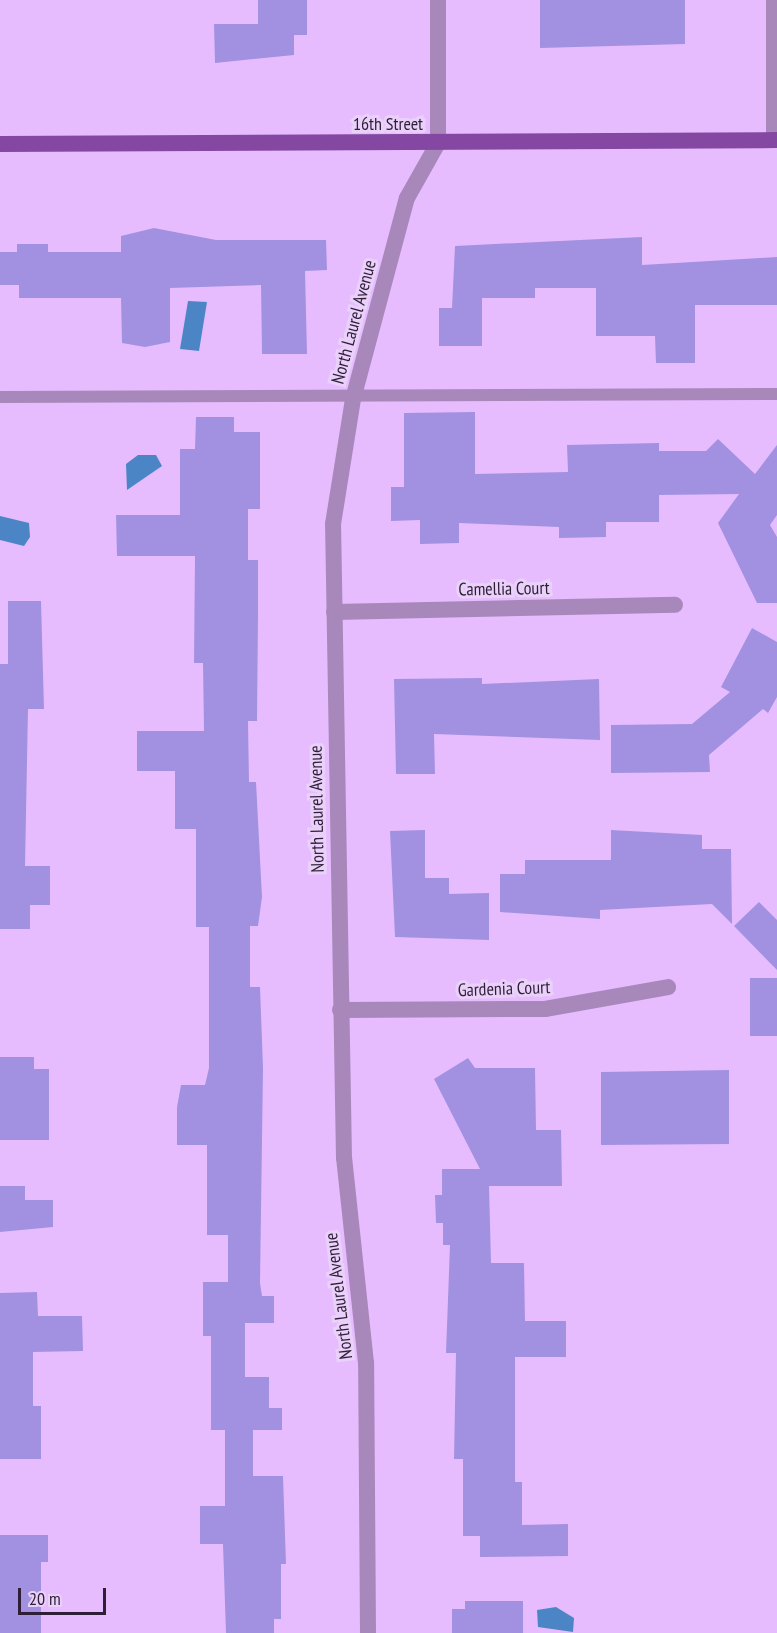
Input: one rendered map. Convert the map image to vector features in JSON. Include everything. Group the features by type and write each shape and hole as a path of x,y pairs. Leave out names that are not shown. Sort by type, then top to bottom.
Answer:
{"main road":[{"name":"16th Street","path":"0,144 775,140"}],"street":[{"name":"North Laurel Avenue","path":"368,1633 366,1362 344,1158 340,1010 334,612 337,486 353,399 407,198 438,143 438,0"},
{"name":"Camellia Court","path":"334,612 675,605"},
{"name":"Gardenia Court","path":"340,1010 545,1009 668,987"}],"lane":[{"path":"772,0 775,140"},
{"path":"0,397 353,399 777,394"}],"water":[{"path":"188,301 207,302 199,351 180,349"},
{"path":"138,455 156,455 162,466 127,490 126,464"},
{"path":"0,516 29,523 30,537 24,546 0,540"},
{"path":"556,1607 574,1618 573,1632 538,1627 537,1610"}],"building":[{"path":"258,0 307,0 307,35 294,35 294,55 215,63 214,24 258,24"},
{"path":"540,0 685,0 685,44 540,48"},
{"path":"154,228 216,240 326,240 327,270 305,271 307,354 262,354 261,285 170,288 170,342 145,347 122,343 121,298 19,298 19,285 0,285 0,252 17,252 17,244 48,244 48,252 121,252 121,236"},
{"path":"642,237 642,265 777,257 777,305 695,305 695,363 656,363 655,336 596,336 596,288 535,288 535,298 482,298 482,346 439,346 439,308 452,308 455,246"},
{"path":"475,412 475,474 568,472 567,445 659,443 659,451 706,451 718,439 755,474 777,445 777,515 770,525 777,537 777,603 757,603 718,523 739,494 659,495 659,522 606,522 606,537 559,538 559,527 459,523 459,543 420,544 420,520 391,521 391,487 404,487 404,413"},
{"path":"196,417 234,417 234,432 260,432 260,509 248,509 248,560 258,560 257,721 248,721 249,782 256,782 262,897 258,926 250,926 250,987 260,987 263,1068 260,1283 262,1296 274,1296 274,1323 245,1323 245,1377 269,1377 269,1408 282,1408 282,1430 253,1430 253,1476 283,1476 286,1564 281,1564 281,1619 274,1619 274,1633 226,1633 223,1544 200,1544 200,1506 225,1506 225,1430 211,1430 211,1336 203,1336 203,1282 228,1282 228,1235 207,1235 207,1145 177,1145 177,1107 181,1085 205,1085 209,1068 209,927 196,927 196,829 175,829 175,771 137,771 137,731 204,731 203,663 194,663 195,556 117,556 116,515 180,515 180,449 195,449"},
{"path":"8,601 41,601 44,709 28,709 25,866 50,866 50,905 30,905 30,929 0,929 0,664 8,664"},
{"path":"752,628 777,642 777,697 768,713 763,709 709,755 710,772 611,773 611,725 692,724 730,692 721,687"},
{"path":"482,678 482,684 599,679 600,740 434,734 435,774 396,774 394,679"},
{"path":"425,830 425,878 449,878 449,894 489,893 489,940 395,937 390,831"},
{"path":"611,830 702,835 702,849 731,849 732,924 712,904 600,910 600,919 500,912 500,874 525,874 525,860 611,860"},
{"path":"759,902 777,920 777,970 734,926"},
{"path":"750,978 777,978 777,1036 750,1036"},
{"path":"0,1057 34,1057 34,1069 49,1069 49,1140 0,1140"},
{"path":"468,1058 475,1068 535,1068 536,1130 561,1130 562,1186 489,1186 491,1263 524,1263 525,1321 566,1321 566,1357 515,1357 515,1482 522,1482 522,1525 568,1524 568,1556 480,1557 480,1536 463,1536 463,1459 454,1459 456,1353 446,1353 450,1245 443,1245 443,1223 436,1223 435,1195 442,1195 442,1169 480,1169 434,1079"},
{"path":"729,1070 729,1144 601,1145 601,1072"},
{"path":"0,1186 25,1186 25,1200 53,1200 53,1227 0,1232"},
{"path":"37,1292 38,1316 82,1316 83,1351 33,1352 33,1406 41,1406 41,1459 0,1459 0,1293"},
{"path":"0,1535 48,1535 48,1562 41,1562 41,1633 0,1633"},
{"path":"465,1601 523,1601 523,1633 452,1633 452,1609 465,1609"}]}
